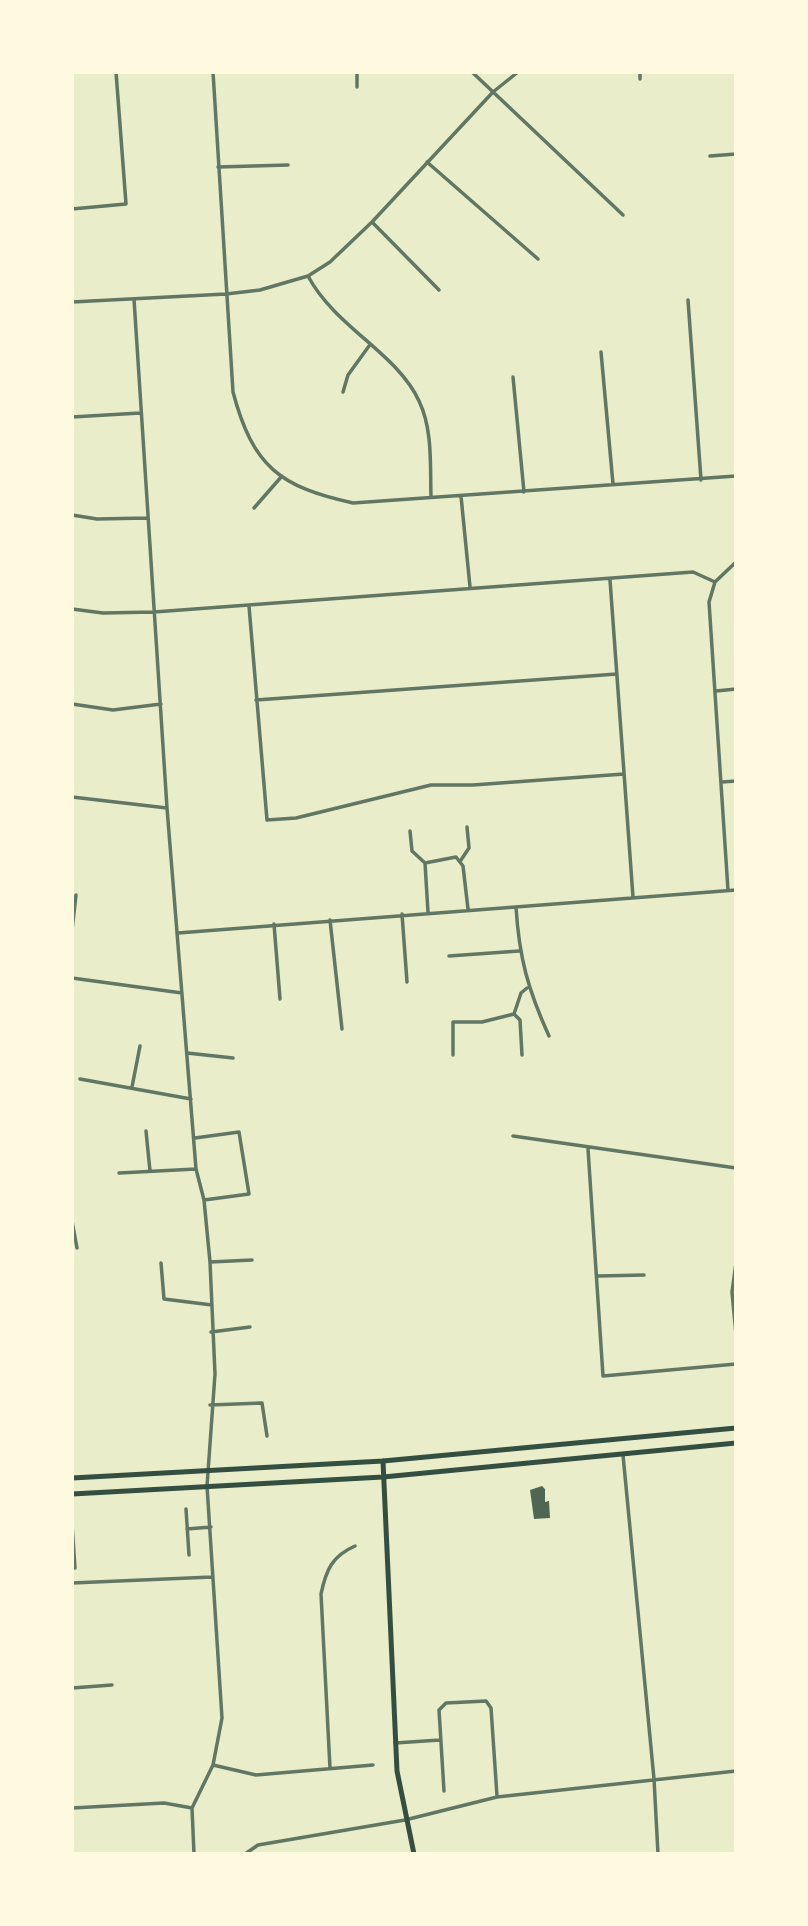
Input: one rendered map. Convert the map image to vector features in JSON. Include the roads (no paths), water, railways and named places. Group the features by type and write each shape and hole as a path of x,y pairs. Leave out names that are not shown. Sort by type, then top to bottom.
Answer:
{"main road":[{"path":"72,1478 383,1461 736,1427"},
{"path":"72,1494 383,1477 736,1443"},
{"path":"383,1461 395,1743 405,1820 415,1854"}],"street":[{"path":"72,209 126,204 116,72"},
{"path":"213,72 233,392 241,419 257,451 282,477 311,494 353,503 736,476"},
{"path":"357,72 357,87"},
{"path":"472,72 623,215"},
{"path":"72,302 226,294 260,290 308,276 330,262 372,222 493,92 518,72"},
{"path":"640,72 640,79"},
{"path":"710,156 736,154"},
{"path":"427,162 538,260"},
{"path":"218,167 288,165"},
{"path":"372,222 439,290"},
{"path":"308,276 327,306 410,385 420,403 429,440 431,497"},
{"path":"134,299 146,517 167,808 196,1169 204,1200 210,1262 211,1332 215,1374 207,1486 222,1718 213,1765 192,1808 194,1854"},
{"path":"688,300 701,480"},
{"path":"343,391 348,375 369,346"},
{"path":"601,352 613,484"},
{"path":"513,377 524,492"},
{"path":"72,417 140,413"},
{"path":"254,508 282,477"},
{"path":"461,496 470,587"},
{"path":"72,515 97,519 146,517"},
{"path":"728,890 709,602 715,582 736,562"},
{"path":"72,609 103,613 154,612 693,572 715,582"},
{"path":"610,580 633,897"},
{"path":"249,606 267,820 296,818 431,785 473,785 624,774"},
{"path":"256,700 617,674"},
{"path":"716,691 736,689"},
{"path":"72,704 114,710 161,704"},
{"path":"722,782 736,781"},
{"path":"72,796 167,808"},
{"path":"467,827 469,848 461,860 468,909"},
{"path":"410,831 412,851 425,863 428,912"},
{"path":"425,863 456,857 461,860"},
{"path":"177,933 736,890"},
{"path":"72,930 76,895"},
{"path":"516,907 519,951 527,988 549,1036"},
{"path":"402,914 407,982"},
{"path":"330,920 342,1028"},
{"path":"274,924 280,999"},
{"path":"449,956 519,951"},
{"path":"72,978 182,993"},
{"path":"514,1014 521,993 527,988"},
{"path":"453,1055 453,1022 482,1022 514,1014"},
{"path":"514,1014 520,1020 522,1055"},
{"path":"132,1087 140,1046"},
{"path":"186,1054 233,1058"},
{"path":"80,1079 191,1099"},
{"path":"146,1130 150,1171"},
{"path":"194,1138 239,1132 250,1194 204,1200"},
{"path":"513,1136 588,1149 736,1168"},
{"path":"588,1149 603,1376 736,1364"},
{"path":"119,1173 196,1169"},
{"path":"72,1221 77,1248"},
{"path":"210,1262 252,1260"},
{"path":"736,1263 732,1292 736,1334"},
{"path":"161,1264 164,1299 212,1305"},
{"path":"597,1276 645,1275"},
{"path":"211,1332 250,1327"},
{"path":"211,1405 262,1403 267,1436"},
{"path":"623,1455 654,1779 658,1854"},
{"path":"186,1509 189,1555"},
{"path":"72,1524 75,1568"},
{"path":"187,1529 211,1528"},
{"path":"330,1768 321,1594 326,1568 341,1552 355,1546"},
{"path":"72,1583 212,1577"},
{"path":"72,1688 112,1685"},
{"path":"444,1791 440,1740 442,1705 489,1703 497,1797"},
{"path":"395,1743 440,1740"},
{"path":"213,1765 256,1775 373,1765"},
{"path":"244,1854 258,1845 405,1820 497,1797 736,1771"},
{"path":"72,1808 164,1803 192,1808"}]}
